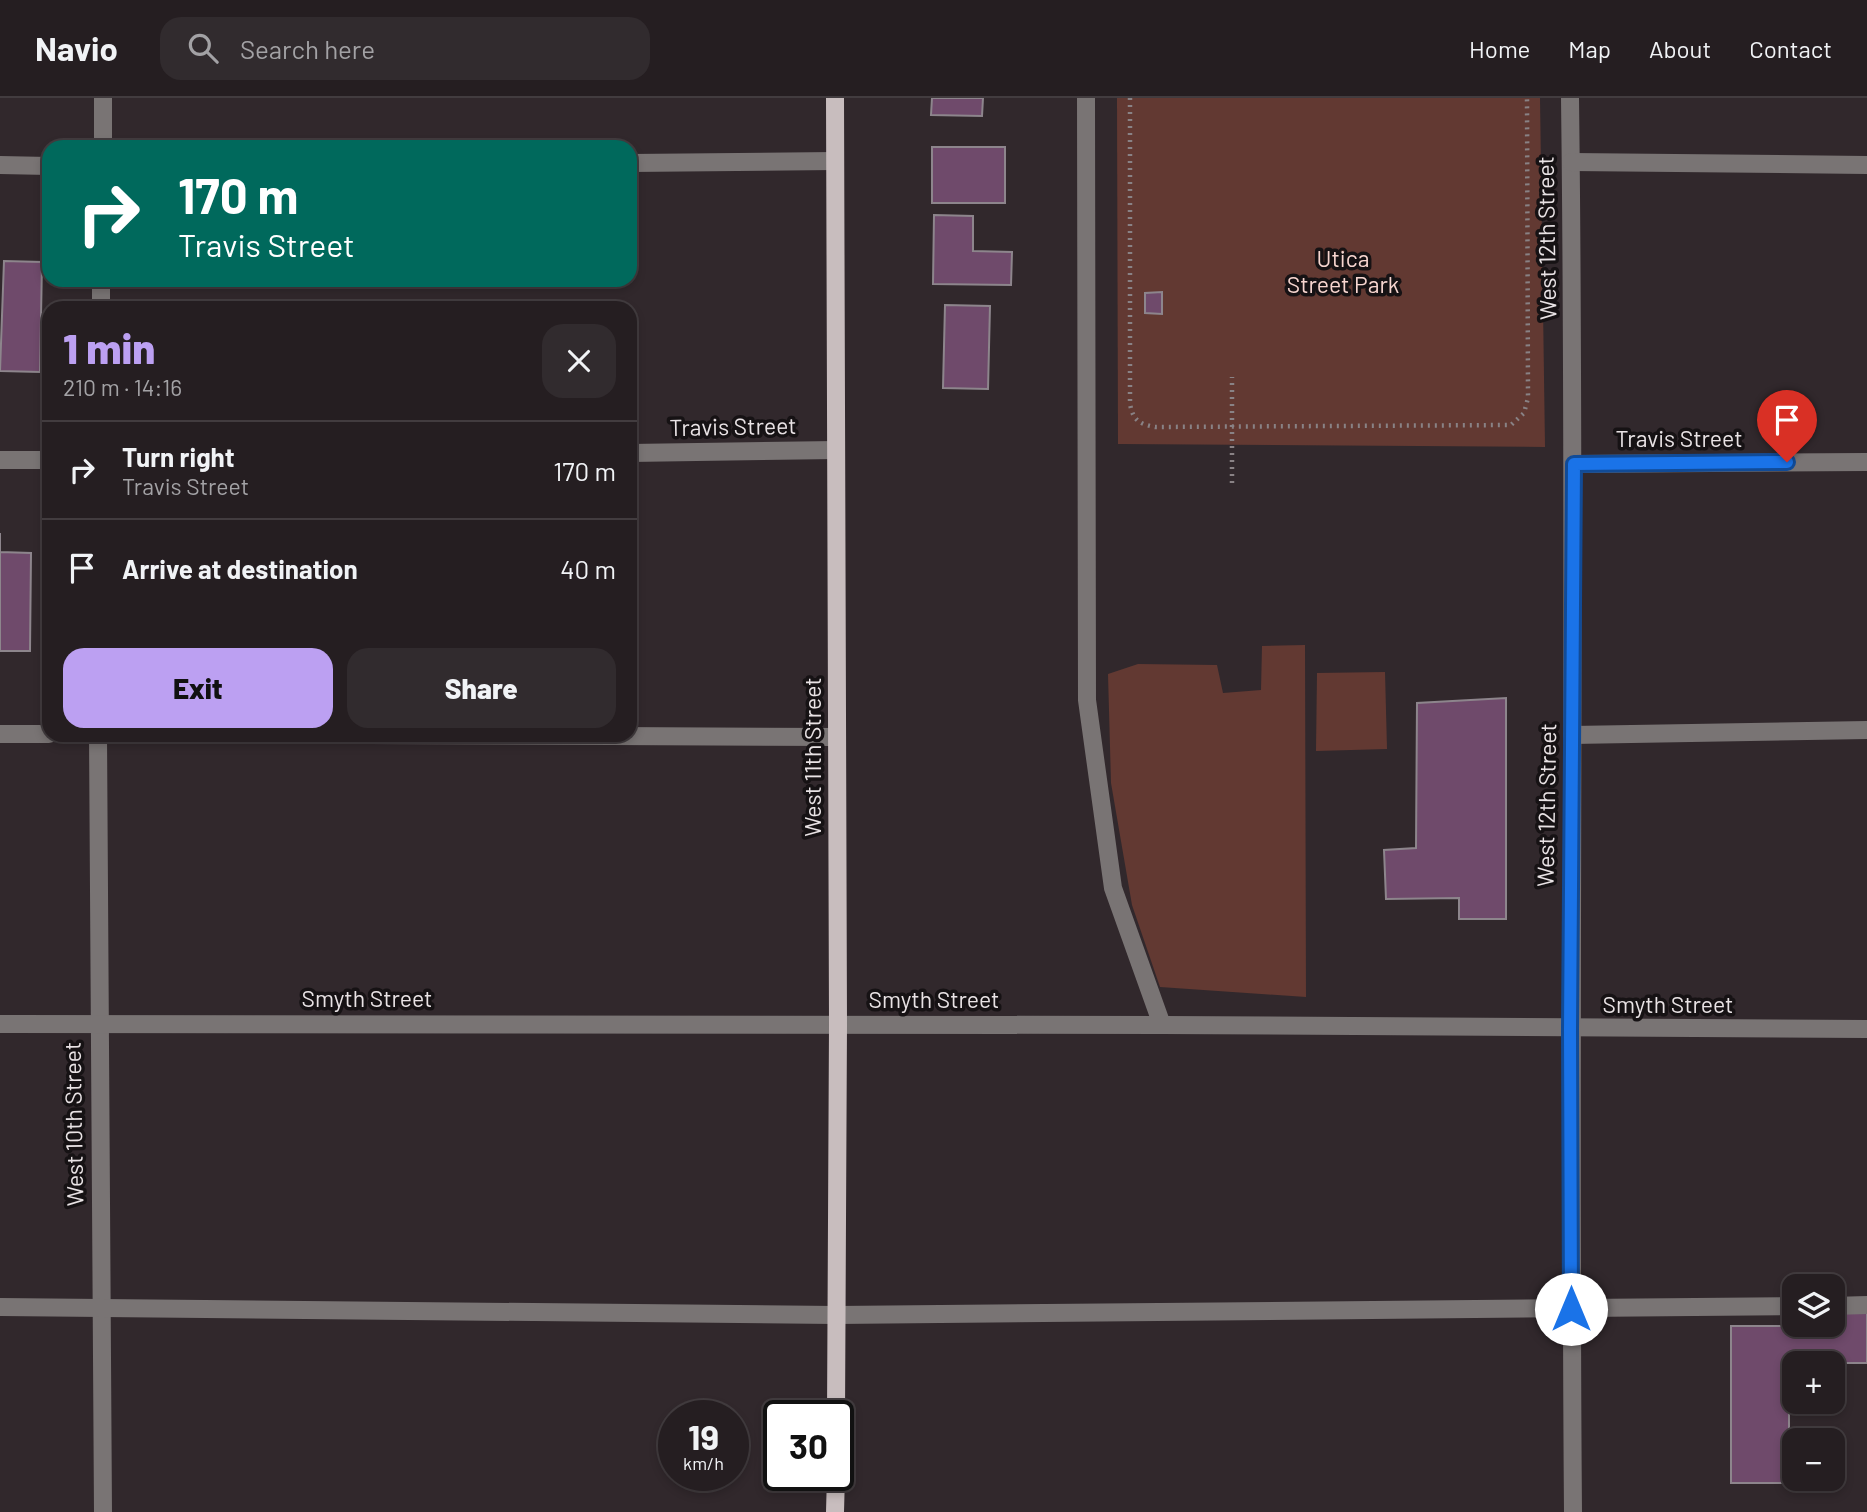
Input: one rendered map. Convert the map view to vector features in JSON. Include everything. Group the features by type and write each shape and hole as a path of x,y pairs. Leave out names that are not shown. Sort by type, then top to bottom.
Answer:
{"main road":[{"name":"West 11th Street","path":"835,98 838,1024 836,1400"},
{"path":"835,1512 836,1491"}],"street":[{"path":"103,98 103,140"},
{"path":"1086,98 1087,699 1113,888 1162,1025"},
{"name":"West 12th Street","path":"1570,98 1574,464 1570,1030 1573,1512"},
{"path":"637,163 835,162"},
{"path":"1571,162 1867,165"},
{"path":"0,166 42,166"},
{"name":"Travis Street","path":"637,453 836,450"},
{"path":"0,460 42,460"},
{"name":"Travis Street","path":"1574,464 1867,462"},
{"path":"1572,735 1867,730"},
{"path":"0,734 42,734"},
{"path":"637,736 837,737"},
{"name":"West 10th Street","path":"98,742 97,1024 103,1512"},
{"name":"Smyth Street","path":"0,1024 838,1024 1570,1030 1867,1029"},
{"path":"0,1307 836,1315 1782,1306"},
{"path":"1845,1306 1867,1306"}],"path":[{"path":"1130,98 1129,374 1132,416 1140,424 1155,427 1231,424 1511,425 1524,413 1528,397 1527,98"},
{"path":"1232,377 1232,483"}],"green space":[{"name":"Utica Street Park","path":"1117,98 1540,98 1545,447 1118,444"},
{"path":"1305,645 1306,997 1160,987 1132,905 1111,783 1108,674 1138,664 1217,665 1223,693 1261,690 1262,646"},
{"path":"1385,672 1387,749 1316,751 1317,673"}],"building":[{"path":"932,98 983,98 982,116 931,115"},
{"path":"932,147 1005,147 1005,203 932,203"},
{"path":"934,215 973,216 973,251 1012,252 1011,285 933,284"},
{"path":"4,261 42,262 40,372 0,371"},
{"path":"1162,292 1162,314 1145,313 1145,293"},
{"path":"945,305 990,306 988,389 943,388"},
{"path":"0,552 31,553 30,651 0,651"},
{"path":"1506,698 1506,919 1459,919 1459,898 1386,899 1384,850 1416,848 1417,703"},
{"path":"1845,1312 1867,1312 1867,1363 1845,1363 1845,1351 1782,1351 1782,1414 1789,1414 1789,1428 1782,1428 1782,1483 1731,1483 1731,1326 1782,1326 1782,1337 1845,1337"}],"route":[{"path":"1571,1309 1574,464 1787,462"}]}
